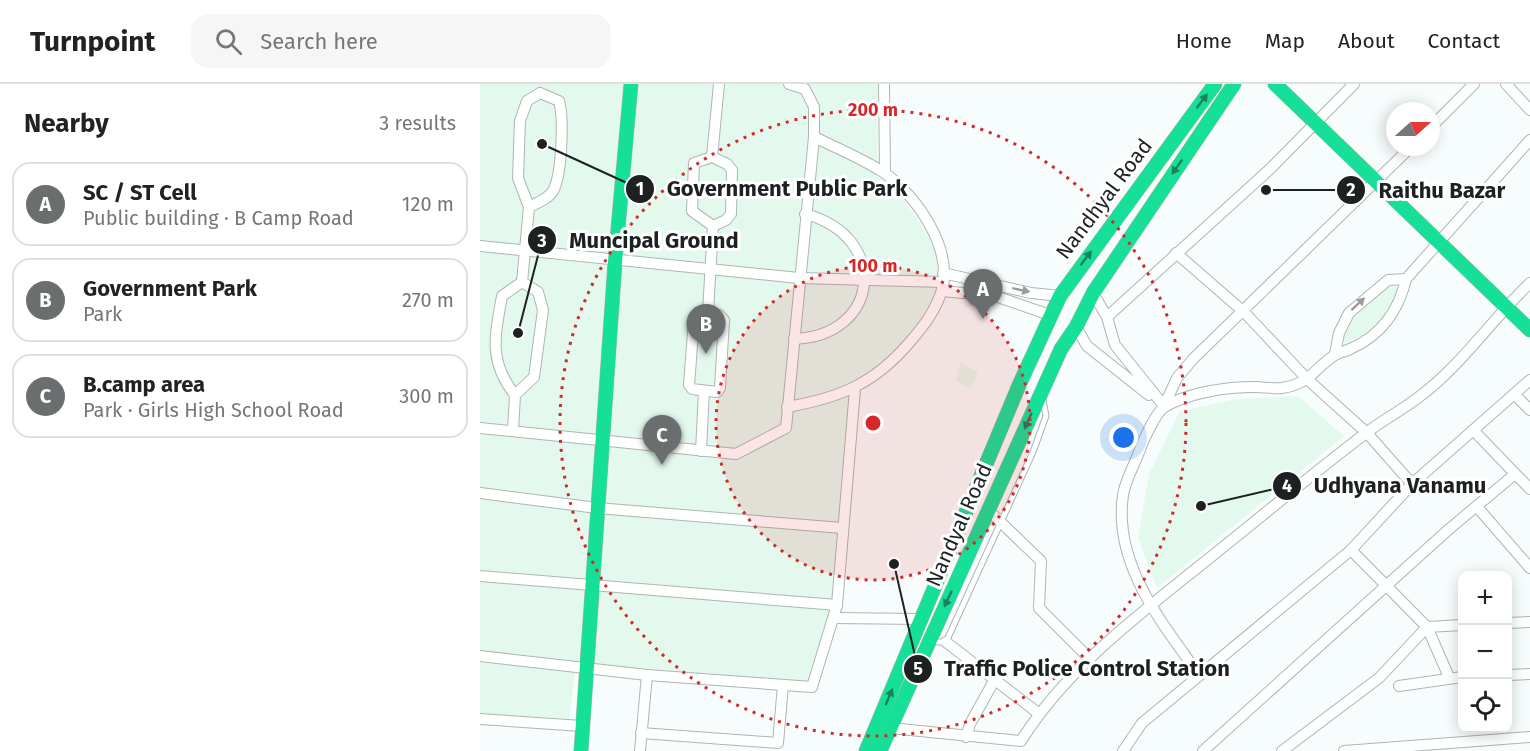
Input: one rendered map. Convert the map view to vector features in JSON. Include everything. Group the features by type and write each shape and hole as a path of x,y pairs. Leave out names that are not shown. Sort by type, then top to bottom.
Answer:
{"main road":[{"path":"580,751 615,262 631,84"},
{"name":"Nandhyal Road","path":"1036,345 1069,280 1215,84"},
{"name":"Nandyal Road","path":"880,751 1061,349 1076,327 1093,293 1234,84"},
{"path":"1275,84 1438,244 1507,305 1530,330"},
{"path":"1069,280 1087,284 1093,293"},
{"path":"1036,345 1051,350 1061,349"},
{"name":"Nandyal Road","path":"866,751 1036,345"}],"street":[{"path":"712,157 719,84"},
{"path":"480,428 736,454 744,452 786,428 814,137 814,107 805,89 789,84"},
{"path":"884,84 885,173"},
{"path":"1107,318 1270,169 1354,84"},
{"path":"1440,118 1474,84"},
{"path":"1506,84 1530,110"},
{"path":"513,431 515,395 501,378 495,357 502,296 522,282 528,207 518,178 520,120 526,101 541,88 559,101 562,113 558,170 552,192 528,207"},
{"path":"788,407 831,399 855,389 883,369 928,321 943,282 933,232 903,189 885,173 814,137"},
{"path":"1164,406 1195,395 1219,390 1254,387 1281,388 1308,380 1335,354 1353,348 1377,332 1401,301 1407,279 1530,140"},
{"path":"1199,675 1150,606 1126,549 1122,522 1123,493 1144,438 1164,406 1177,378 1402,156"},
{"path":"712,157 727,164 732,170 730,214 726,220 713,226 692,211 694,163 712,157"},
{"path":"794,339 807,338 831,330 863,298 865,280 856,250 842,231 825,219 805,214"},
{"path":"708,312 713,226"},
{"path":"480,246 615,262 799,278 943,282 1060,296"},
{"path":"1176,253 1244,312 1308,380 1367,433 1412,484"},
{"path":"1335,354 1339,333 1349,314 1388,280 1407,279"},
{"path":"515,395 534,377 543,310 538,292 522,282"},
{"path":"943,282 995,296 1050,315"},
{"path":"890,728 1021,741 1038,713 1090,659 1150,606 1367,433 1421,396 1468,352 1507,305 1530,283"},
{"path":"1093,293 1107,318 1115,345 1164,406"},
{"path":"708,312 719,315 724,320 720,388 717,392 692,389 689,385 694,319 700,313 708,312"},
{"path":"1076,327 1087,346 1164,406"},
{"path":"1124,751 1142,723 1351,550 1412,484 1530,380"},
{"path":"480,656 647,675 812,687 837,605 842,528 849,486 855,389"},
{"path":"701,451 704,391"},
{"path":"1514,394 1530,410"},
{"path":"1474,430 1530,489"},
{"path":"1203,751 1449,530 1478,508 1515,474"},
{"path":"480,493 597,508 842,528"},
{"path":"1478,508 1530,568"},
{"path":"988,510 1041,561 1039,608 1090,659"},
{"path":"1351,550 1427,627 1449,677"},
{"path":"480,576 837,605"},
{"path":"834,618 922,619"},
{"path":"1512,623 1530,622"},
{"path":"1282,751 1379,678 1427,627 1458,625"},
{"path":"946,642 1038,713"},
{"path":"1512,675 1530,674"},
{"path":"640,751 647,675"},
{"path":"1399,686 1458,677"},
{"path":"966,737 970,724 994,679"},
{"path":"642,733 778,747 783,685"},
{"path":"480,719 582,726"},
{"path":"1344,751 1530,736"}],"lane":[{"path":"928,642 946,642 1002,523 1046,416 1042,392"}],"green space":[{"path":"480,84 878,84 877,176 901,198 920,223 934,250 938,274 935,296 925,316 911,335 851,384 833,607 810,683 576,664 569,719 480,714"},
{"path":"1390,286 1396,286 1399,290 1384,316 1363,334 1345,344 1343,340 1354,316"},
{"path":"961,362 978,372 971,389 956,381"},
{"path":"1298,396 1344,436 1157,588 1138,538 1149,474 1180,411 1237,399"}],"traffic: fast":[{"path":"581,751 615,262 631,84"},
{"path":"866,751 1020,383 1060,296 1215,84"},
{"path":"880,751 1061,349 1076,327 1093,293 1234,84"},
{"path":"1275,84 1530,330"}],"place":[{"name":"Government Public Park","path":"542,144"},
{"name":"Raithu Bazar","path":"1266,190"},
{"name":"SC / ST Cell","path":"983,319"},
{"name":"Muncipal Ground","path":"518,333"},
{"name":"Government Park","path":"706,354"},
{"name":"B.camp area","path":"662,465"},
{"name":"Udhyana Vanamu","path":"1201,506"},
{"name":"Traffic Police Control Station","path":"894,564"}]}
